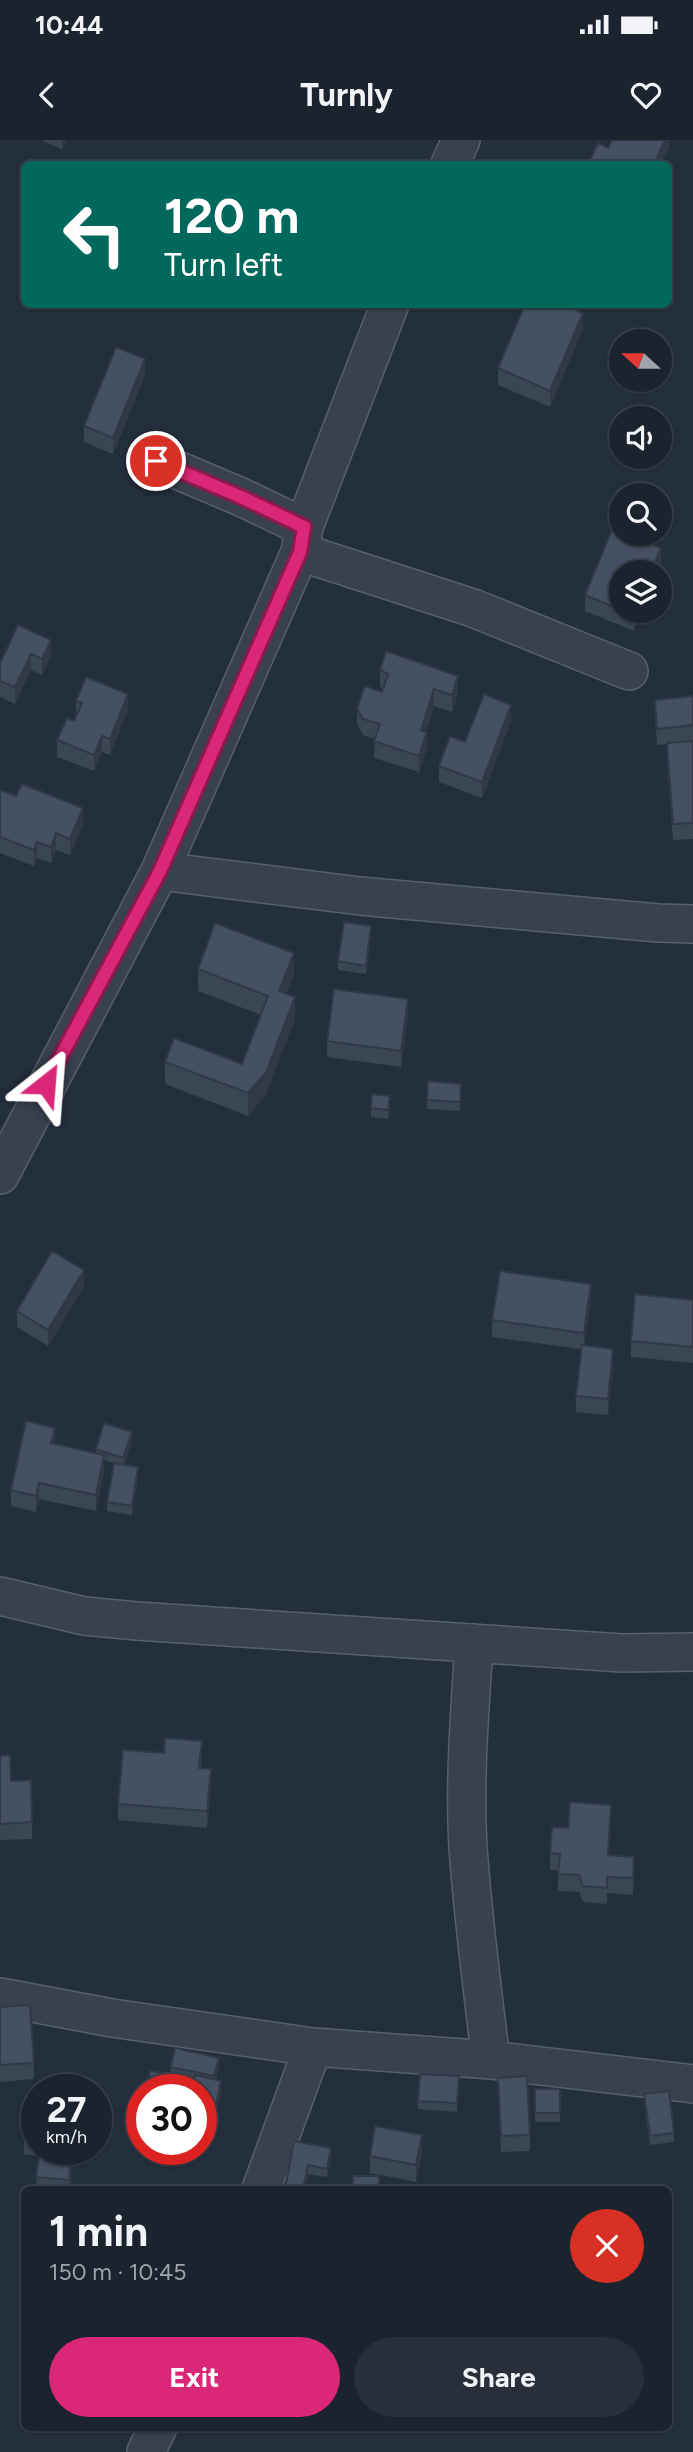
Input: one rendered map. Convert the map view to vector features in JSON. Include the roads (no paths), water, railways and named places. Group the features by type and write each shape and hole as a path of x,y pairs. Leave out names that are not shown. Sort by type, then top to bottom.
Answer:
{"street":[{"path":"451,161 461,140"},
{"path":"0,1175 160,871 302,540 389,308"},
{"path":"156,461 241,497 302,540 629,671"},
{"path":"160,871 360,896 693,924"},
{"path":"0,1596 84,1616 622,1653 693,1652"},
{"path":"474,1643 468,1735 468,1844 477,1952 491,2060"},
{"path":"0,1997 112,2018 313,2047 491,2060 693,2084"},
{"path":"262,2186 313,2047"},
{"path":"146,2452 156,2431"}]}
